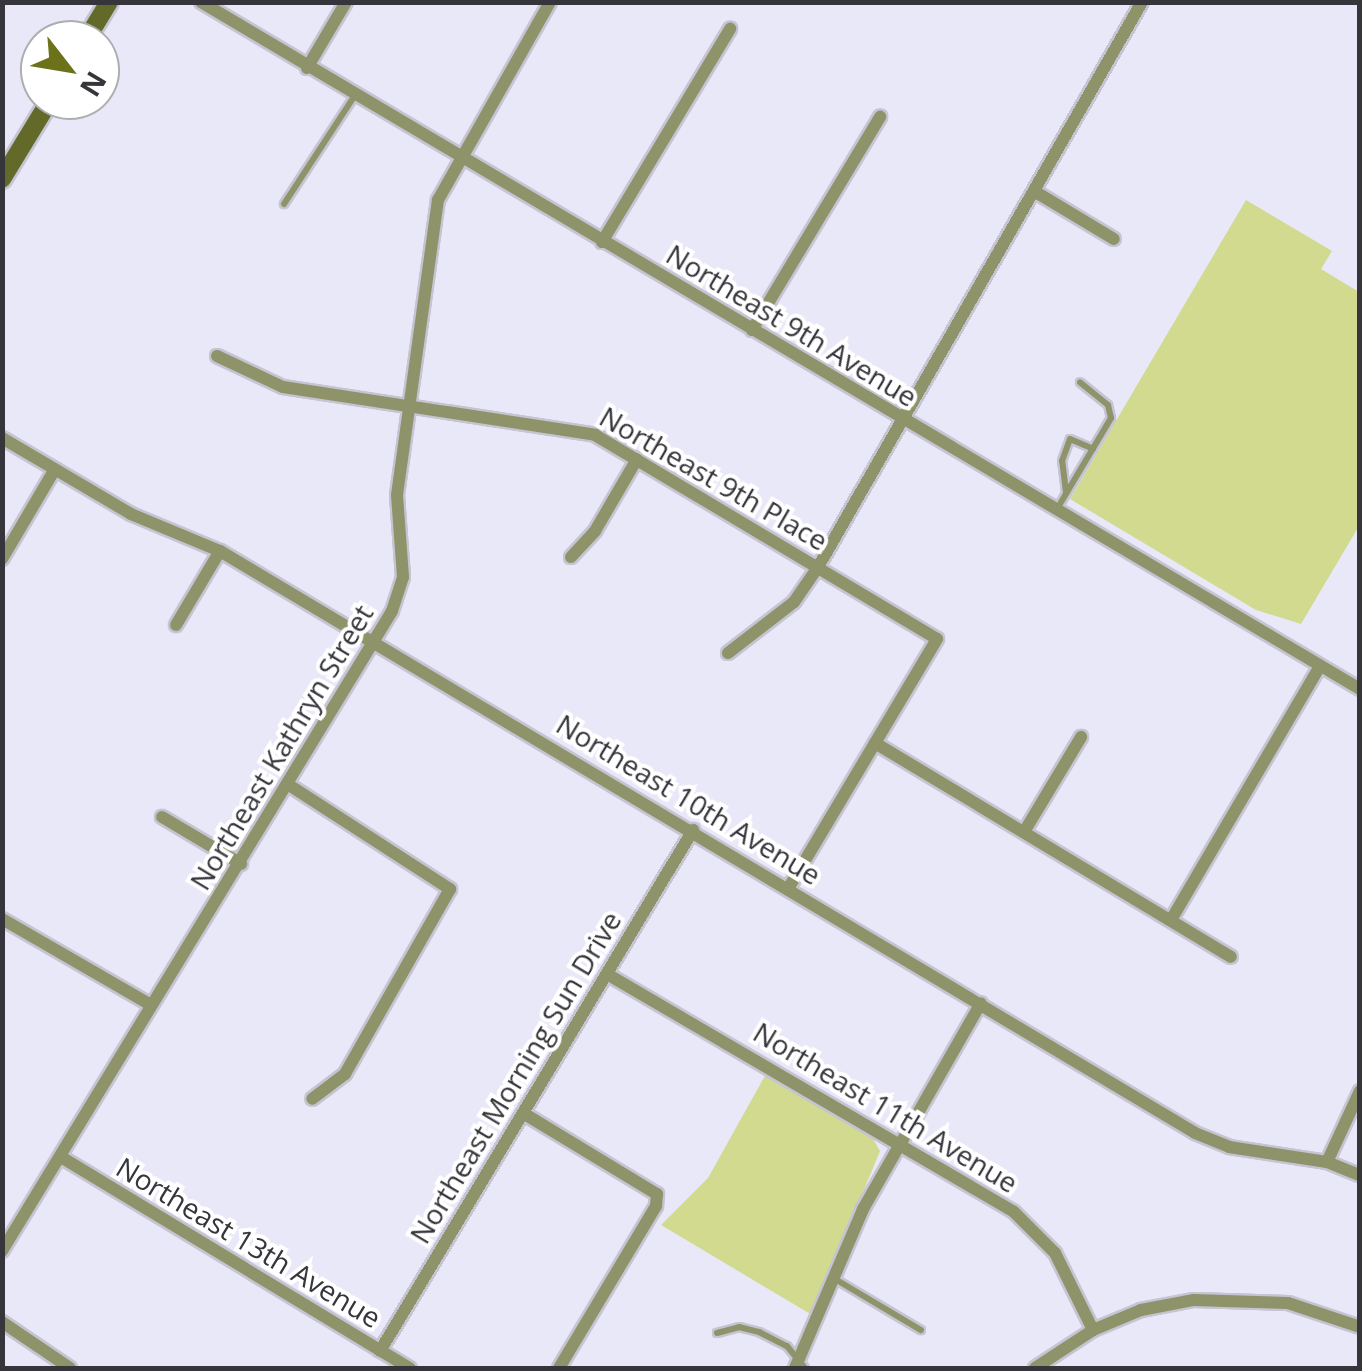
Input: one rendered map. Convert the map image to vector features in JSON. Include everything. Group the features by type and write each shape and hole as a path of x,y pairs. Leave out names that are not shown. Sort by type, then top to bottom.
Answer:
{"street":[{"name":"Northeast 9th Avenue","path":"201,2 1360,689"},
{"path":"307,68 346,2"},
{"name":"Northeast Kathryn Street","path":"2,1251 289,785 373,642 403,577 397,508 438,200 460,155 550,2"},
{"path":"728,652 794,602 818,566 1086,105 1139,4"},
{"path":"602,242 730,29"},
{"path":"752,330 880,117"},
{"path":"2,179 38,120"},
{"path":"1034,191 1114,239"},
{"name":"Northeast 9th Place","path":"217,356 283,387 572,426 637,459 937,639 875,743"},
{"name":"Northeast 10th Avenue","path":"2,438 131,514 220,551 789,887 1195,1133 1251,1152 1327,1162 1360,1175"},
{"path":"571,557 594,531 637,459"},
{"path":"2,559 55,469"},
{"path":"176,625 220,551"},
{"path":"1170,920 1320,666"},
{"path":"1024,832 1081,737"},
{"path":"789,887 875,743 1231,957"},
{"path":"289,785 435,874 450,889 345,1074 312,1098"},
{"path":"162,817 241,864"},
{"name":"Northeast Morning Sun Drive","path":"380,1350 693,830"},
{"path":"2,920 151,1005"},
{"name":"Northeast 11th Avenue","path":"607,974 898,1142 1037,1229 1093,1330"},
{"path":"800,1366 898,1142 981,1002"},
{"path":"1327,1162 1360,1091"},
{"path":"523,1113 656,1194 656,1206 558,1368"},
{"name":"Northeast 13th Avenue","path":"61,1158 410,1368"},
{"path":"1035,1368 1093,1330 1141,1310 1222,1298 1288,1304 1360,1327"},
{"path":"2,1322 70,1368"}],"lane":[{"path":"284,204 354,95"},
{"path":"1056,510 1111,412 1080,382"},
{"path":"1066,494 1062,460 1070,439 1093,449"},
{"path":"836,1279 921,1330"},
{"path":"716,1333 739,1328 758,1332 787,1346 800,1366"}],"green space":[{"path":"1246,200 1332,251 1321,269 1359,292 1359,526 1301,624 1256,610 1070,499"},
{"path":"766,1074 873,1139 880,1151 812,1315 661,1225 708,1178"}]}
